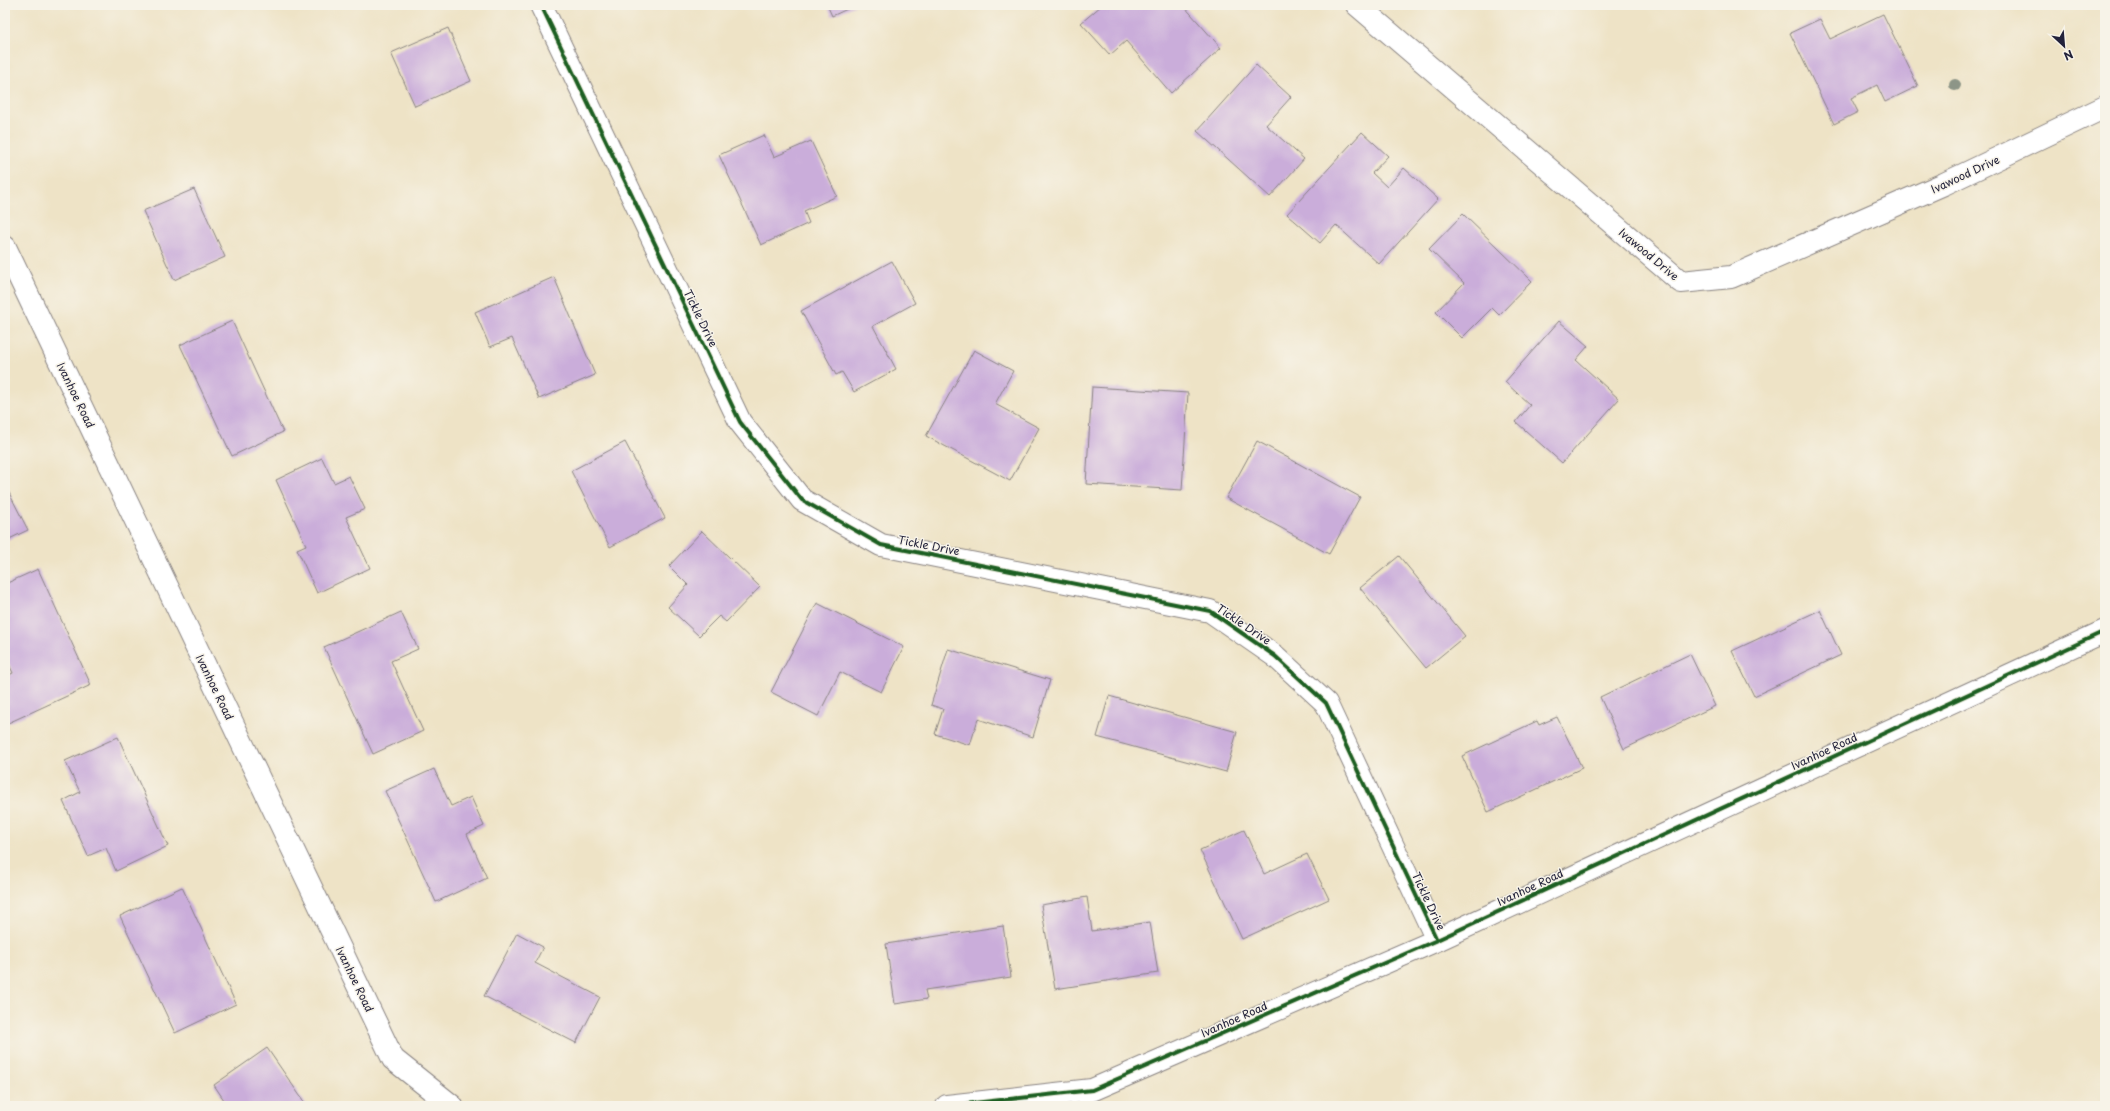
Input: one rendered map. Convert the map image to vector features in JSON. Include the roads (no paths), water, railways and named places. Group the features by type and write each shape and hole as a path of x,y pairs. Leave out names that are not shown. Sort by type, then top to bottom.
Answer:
{"street":[{"name":"Tickle Drive","path":"541,5 740,422 802,500 881,545 1210,611 1275,656 1326,702 1437,940"},
{"name":"Ivawood Drive","path":"1357,5 1681,282 1731,277 1944,184 2105,107"},
{"name":"Ivanhoe Road","path":"5,247 393,1059 452,1106"},
{"name":"Ivanhoe Road","path":"947,1106 1096,1098 2105,631"}]}
